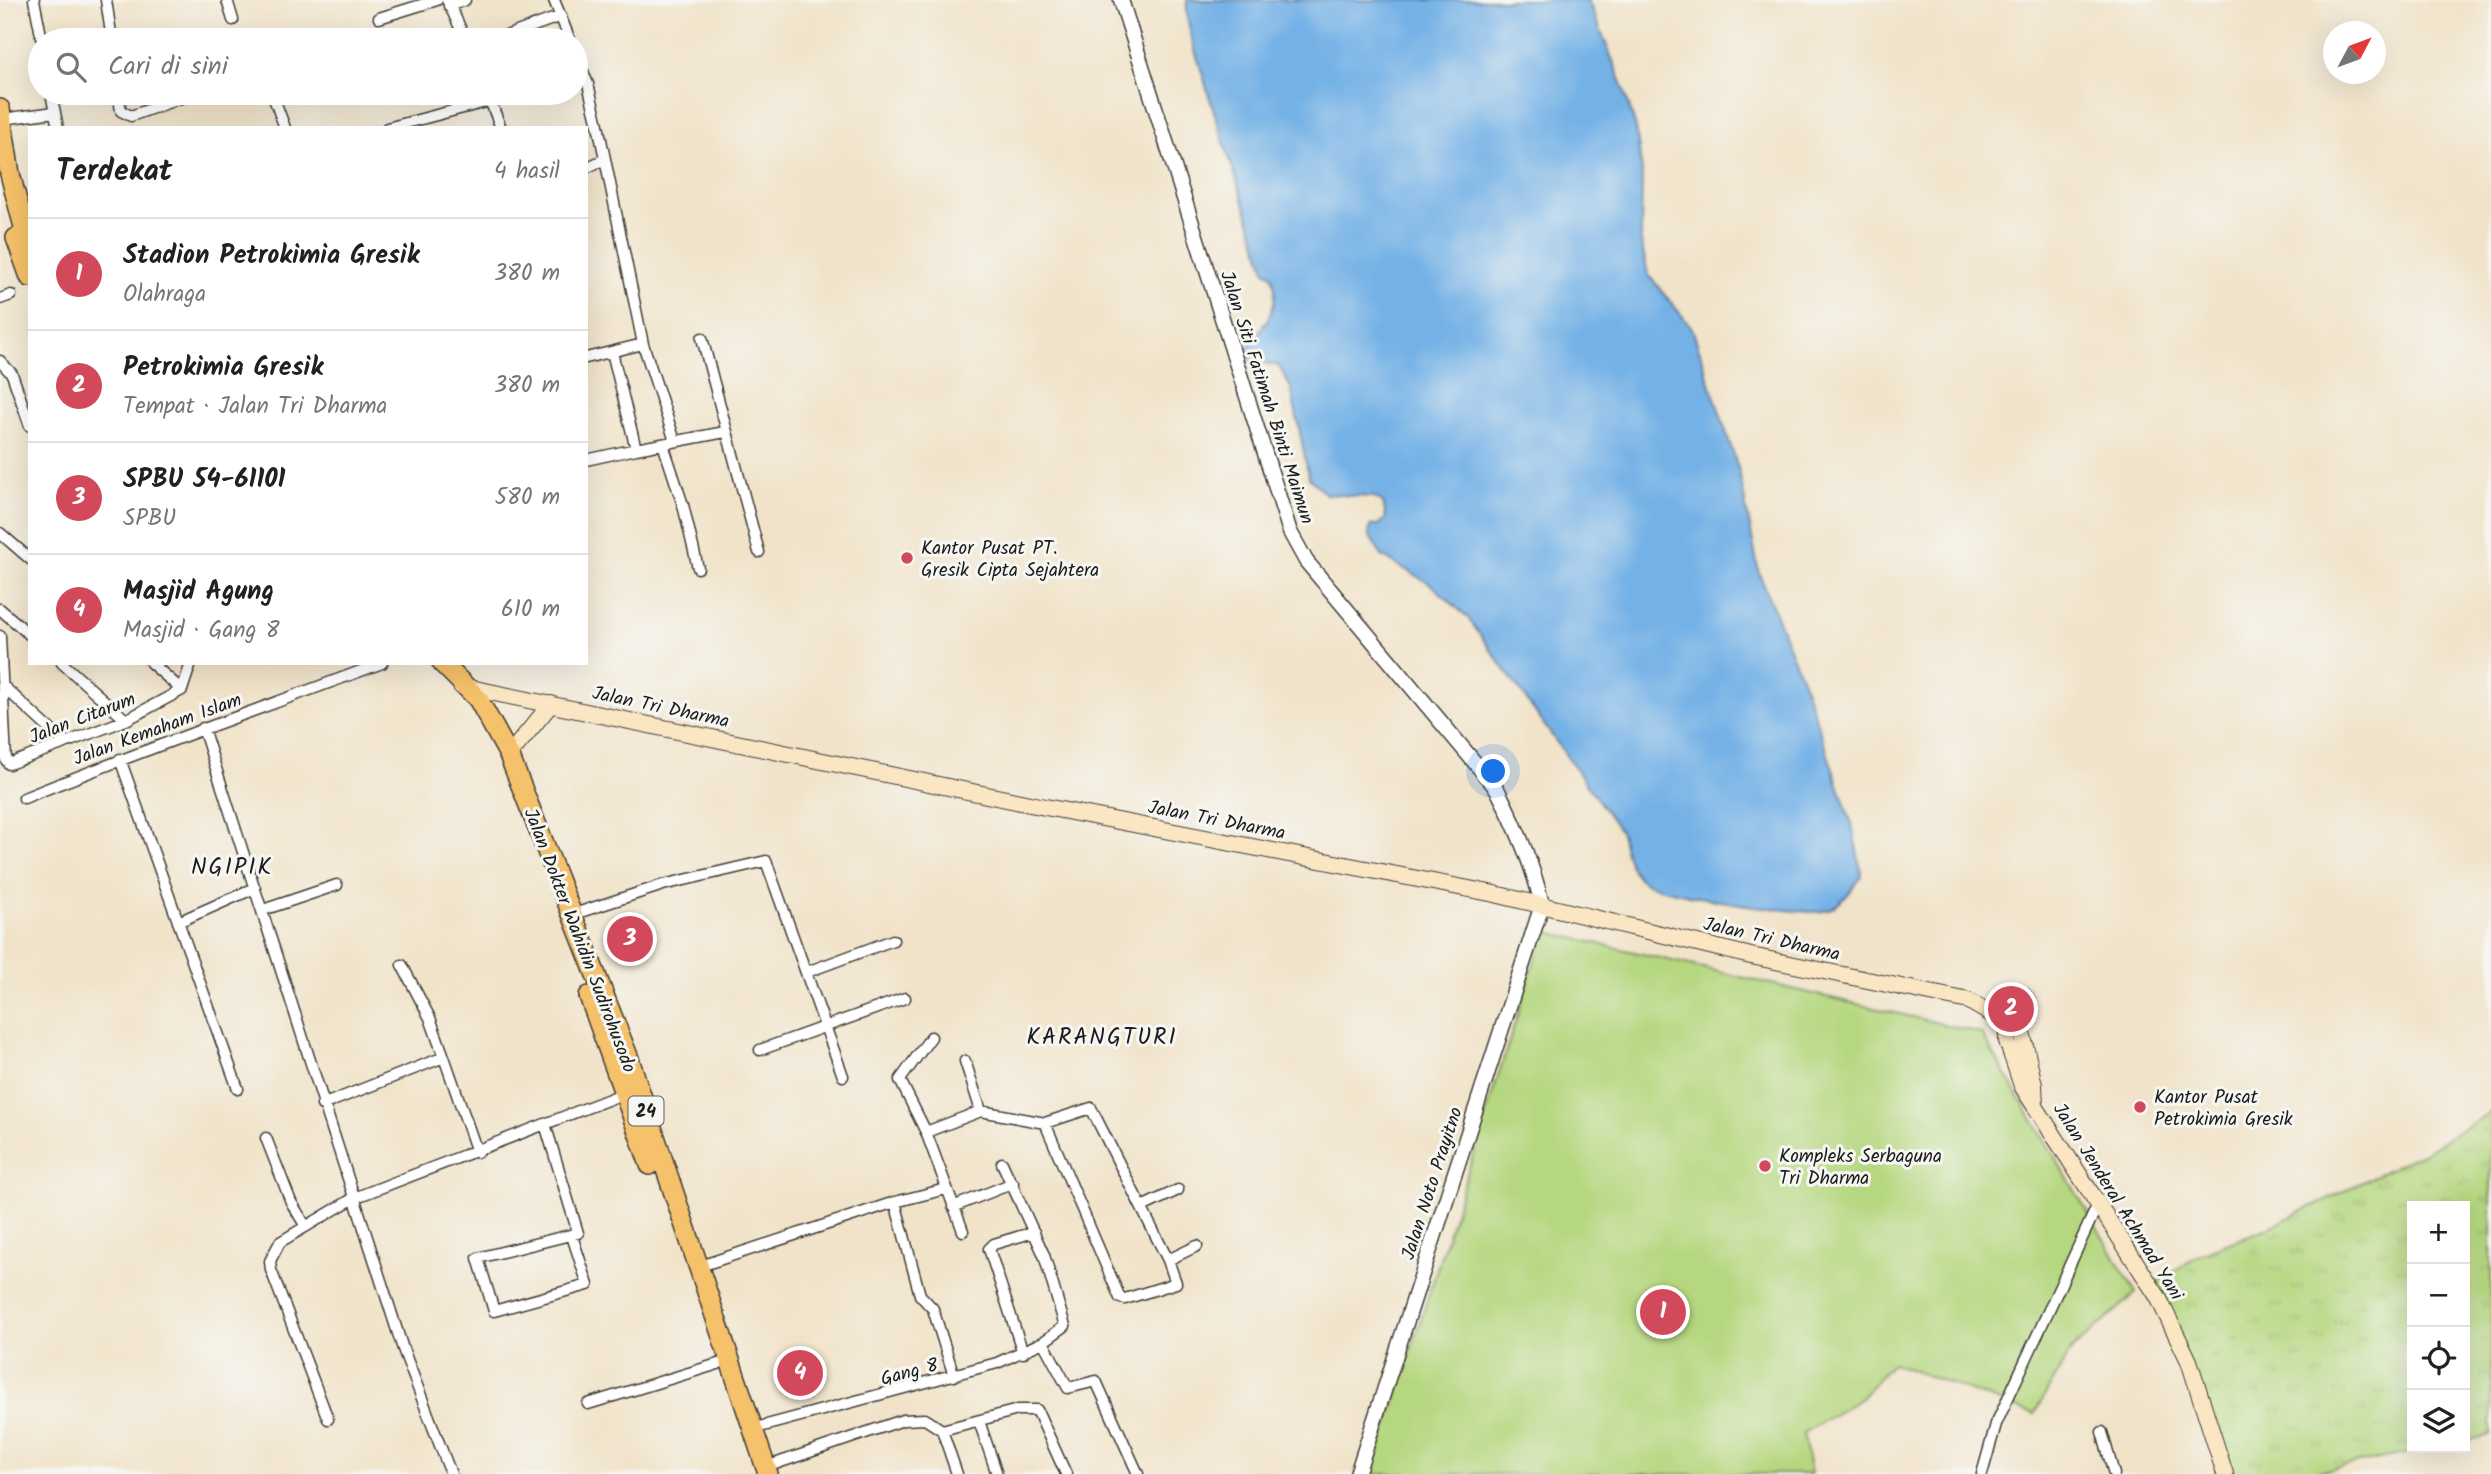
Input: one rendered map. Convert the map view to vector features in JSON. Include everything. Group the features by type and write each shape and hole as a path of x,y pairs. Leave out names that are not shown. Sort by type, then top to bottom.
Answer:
{"highway":[{"path":"1,114 10,174 28,240"},
{"path":"0,175 19,251 28,271"},
{"name":"Jalan Dokter Wahidin Sudirohusodo","path":"432,665 461,686"},
{"name":"Jalan Dokter Wahidin Sudirohusodo","path":"444,665 461,686 487,734 504,758 628,1056 752,1429 761,1471"},
{"name":"Jalan Dokter Wahidin Sudirohusodo","path":"504,758 625,1093 718,1364 761,1471"}],"main road":[{"name":"Jalan Tri Dharma","path":"461,686 1030,804 1542,905 1751,956 1969,1001 2010,1022"},
{"path":"504,758 551,704"},
{"path":"2017,993 2027,1002 2027,1015 2010,1022 1997,1008 2004,995 2017,993"},
{"name":"Jalan Tri Dharma","path":"1969,1001 2004,995"},
{"name":"Jalan Jenderal Achmad Yani","path":"2010,1022 2034,1085 2035,1107 2158,1297 2189,1361 2225,1474"}],"street":[{"path":"34,0 40,28"},
{"path":"106,0 110,28"},
{"path":"228,0 233,20"},
{"path":"379,18 437,0"},
{"path":"460,28 448,3 465,0"},
{"path":"554,0 566,28"},
{"name":"Jalan Siti Fatimah Binti Maimun","path":"1121,0 1290,533 1307,561 1497,789 1517,828 1536,879 1542,905"},
{"path":"528,28 561,16"},
{"path":"588,84 643,344 675,441"},
{"path":"54,105 58,126"},
{"path":"120,105 121,111 131,116 160,105"},
{"path":"276,105 284,126"},
{"path":"394,126 462,105"},
{"path":"491,105 500,126"},
{"path":"1,114 55,112"},
{"path":"588,167 605,159"},
{"path":"702,338 759,552"},
{"path":"588,358 643,344"},
{"path":"612,352 636,449"},
{"path":"0,361 12,374 28,420"},
{"path":"588,460 725,432"},
{"path":"663,444 683,505 698,568"},
{"path":"0,533 28,557"},
{"path":"0,609 28,633"},
{"name":"Jalan Citarum","path":"0,636 7,763 126,720 182,690"},
{"path":"64,665 126,720"},
{"path":"153,665 182,690 190,665"},
{"name":"Jalan Kemaham Islam","path":"24,798 120,759 376,665"},
{"path":"3,686 65,743"},
{"path":"203,728 263,910 322,1105 403,1349 451,1474"},
{"path":"120,759 238,1089"},
{"path":"571,915 663,885 765,861 768,863 843,1076"},
{"path":"263,910 337,884"},
{"path":"177,922 256,888"},
{"name":"Jalan Noto Prayitno","path":"1357,1474 1542,905"},
{"path":"807,972 893,940"},
{"path":"402,965 430,1018 477,1152"},
{"path":"760,1049 905,998"},
{"path":"931,1037 900,1078 926,1132 963,1231"},
{"path":"322,1105 444,1057"},
{"path":"965,1061 981,1111"},
{"path":"328,1419 271,1270 270,1261 280,1242 354,1198 625,1093"},
{"path":"926,1132 981,1111 1045,1123 1091,1108 1168,1260 1176,1283 1125,1300 1120,1298 1045,1123"},
{"path":"545,1124 578,1231 572,1236 478,1258 494,1311 588,1285 572,1236"},
{"path":"266,1138 291,1202 305,1225"},
{"path":"1002,1163 1034,1232 994,1244 989,1249 1023,1353"},
{"path":"953,1207 1013,1183"},
{"path":"697,1267 895,1202 946,1189"},
{"path":"1142,1208 1178,1191"},
{"path":"895,1202 920,1295 933,1309 954,1376"},
{"path":"1982,1474 1996,1424 2098,1204"},
{"name":"Gang 8","path":"752,1429 954,1376 1023,1353 1043,1342 1066,1325 1034,1232"},
{"path":"1168,1260 1197,1247"},
{"path":"1043,1342 1068,1388 1096,1381 1138,1474"},
{"path":"589,1404 718,1364"},
{"path":"942,1430 1018,1410 1037,1410 1066,1474"},
{"path":"761,1471 903,1420 925,1419 942,1430 957,1474"},
{"path":"979,1421 997,1474"},
{"path":"2102,1432 2114,1474"}],"green space":[{"name":"Kompleks Serbaguna Tri Dharma","path":"1544,931 1981,1033 2136,1293 2072,1349 2034,1414 1892,1363 1861,1398 1803,1433 1811,1474 1372,1474"},
{"path":"2491,1112 2491,1435 2470,1440 2470,1201 2407,1201 2408,1453 2306,1474 2235,1474 2155,1283 2203,1253 2268,1228 2424,1152"}],"water":[{"path":"1187,0 1588,0 1622,83 1636,128 1642,172 1641,241 1648,274 1692,328 1739,471 1759,573 1803,682 1852,825 1862,876 1835,906 1810,912 1762,907 1703,898 1644,882 1631,866 1620,831 1468,618 1432,585 1382,556 1369,535 1370,526 1379,525 1386,518 1383,502 1374,497 1326,494 1309,478 1291,388 1279,366 1245,359 1243,353 1269,317 1275,298 1275,287 1272,275 1265,271 1195,50 1188,20"}],"place":[{"name":"Kantor Pusat PT. Gresik Cipta Sejahtera","path":"907,558"},
{"name":"SPBU 54-61101","path":"630,939"},
{"name":"Petrokimia Gresik","path":"2011,1009"},
{"name":"Kantor Pusat Petrokimia Gresik","path":"2140,1107"},
{"name":"Kompleks Serbaguna Tri Dharma","path":"1765,1166"},
{"name":"Stadion Petrokimia Gresik","path":"1663,1312"},
{"name":"Masjid Agung","path":"800,1373"}],"district":[{"name":"NGIPIK","path":"232,866"},
{"name":"KARANGTURI","path":"1102,1036"}]}
